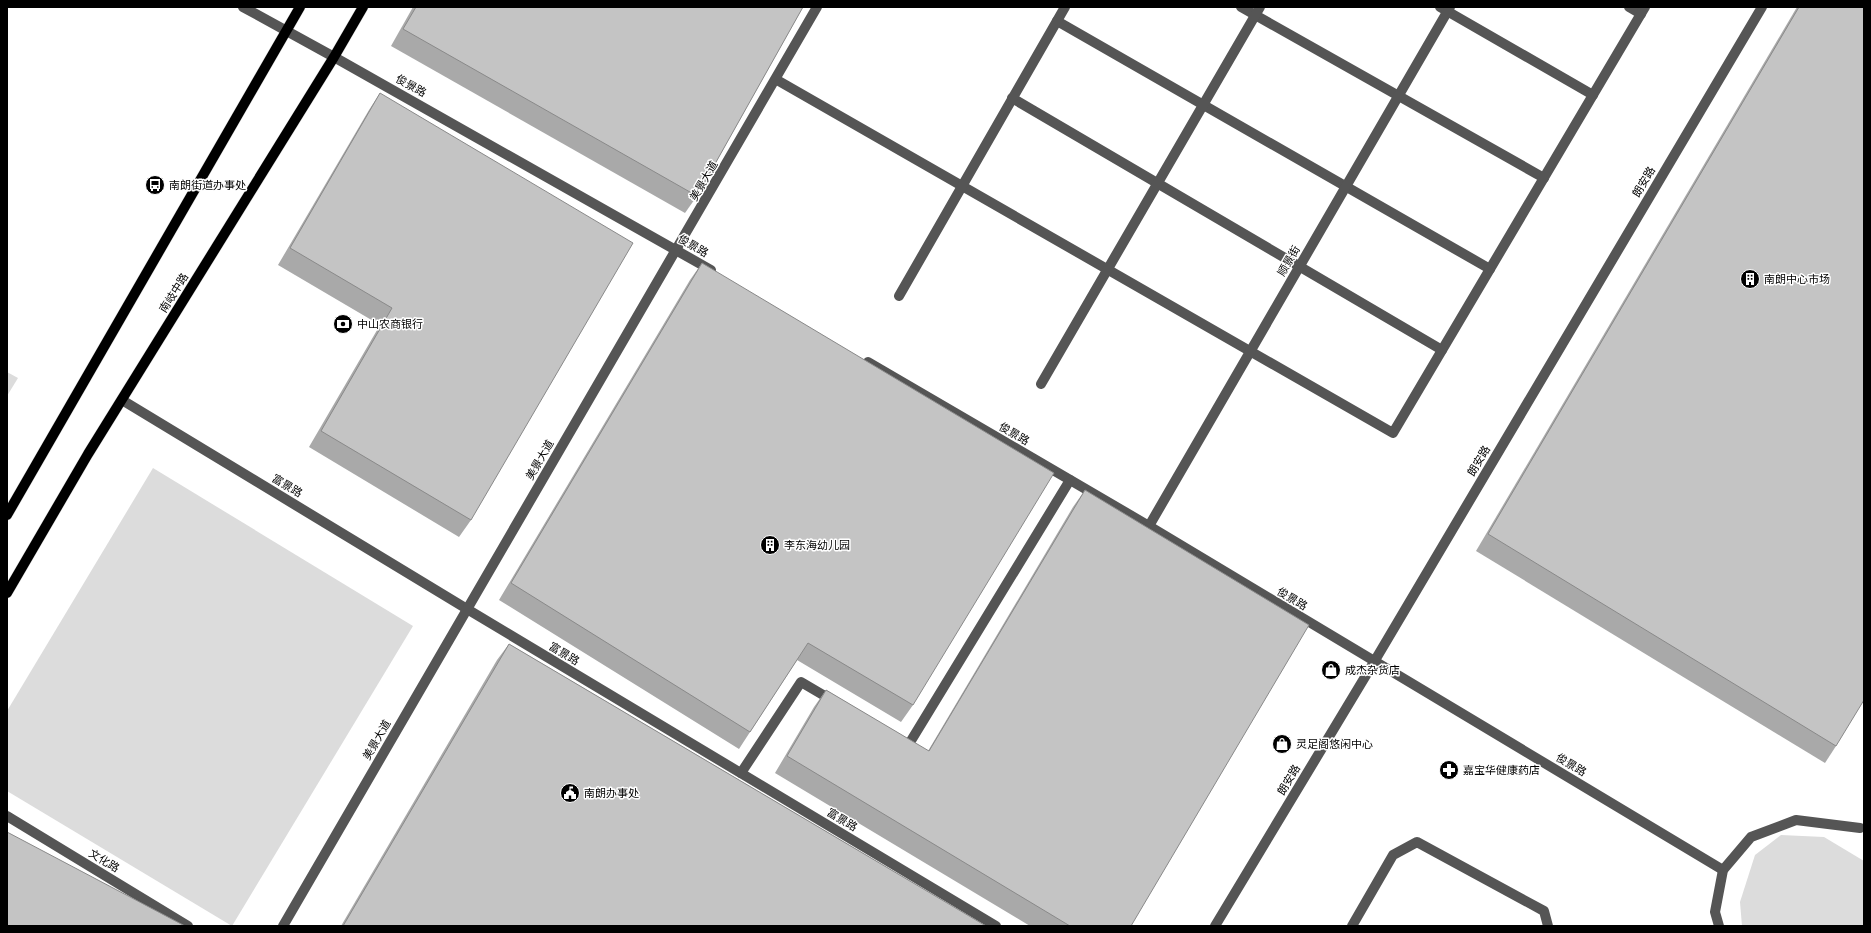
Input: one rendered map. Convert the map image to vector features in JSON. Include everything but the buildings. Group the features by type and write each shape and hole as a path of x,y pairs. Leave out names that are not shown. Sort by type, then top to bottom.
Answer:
{"main road":[{"path":"7,515 300,7"},
{"name":"南岐中路","path":"7,593 122,400 334,57 363,7"}],"street":[{"name":"俊景路","path":"243,7 718,274"},
{"name":"美景大道","path":"283,926 818,7"},
{"path":"900,296 1065,7"},
{"path":"1241,7 1258,11 1399,96 1544,178"},
{"path":"776,80 1393,433 1643,10 1629,7"},
{"name":"朗安路","path":"1215,926 1374,662 1762,7"},
{"path":"1446,9 1593,95"},
{"name":"顺景街","path":"1149,526 1399,96 1446,9"},
{"path":"1041,384 1258,11"},
{"path":"1057,21 1490,269"},
{"path":"1012,98 1442,350"},
{"name":"俊景路","path":"856,355 1149,526 1183,553 1374,662 1723,870"},
{"name":"富景路","path":"122,400 996,926"},
{"path":"909,744 1070,480"},
{"path":"741,773 801,682 842,705"},
{"name":"文化路","path":"7,816 188,926"},
{"path":"1719,926 1715,912 1723,870 1751,838 1796,820 1863,828"},
{"path":"1352,926 1393,855 1417,842 1544,911 1548,926"}],"shaded area":[{"path":"7,372 18,378 7,396"},
{"path":"153,468 413,626 232,926 7,791 7,711"},
{"path":"1781,835 1824,837 1864,861 1864,926 1742,926 1740,902 1755,855"}],"place":[{"name":"南朗街道办事处","path":"155,185"},
{"name":"南朗中心市场","path":"1750,279"},
{"name":"中山农商银行","path":"343,324"},
{"name":"李东海幼儿园","path":"770,545"},
{"name":"成杰杂货店","path":"1331,670"},
{"name":"灵足阁悠闲中心","path":"1282,744"},
{"name":"嘉宝华健康药店","path":"1449,770"},
{"name":"南朗办事处","path":"570,793"}]}
